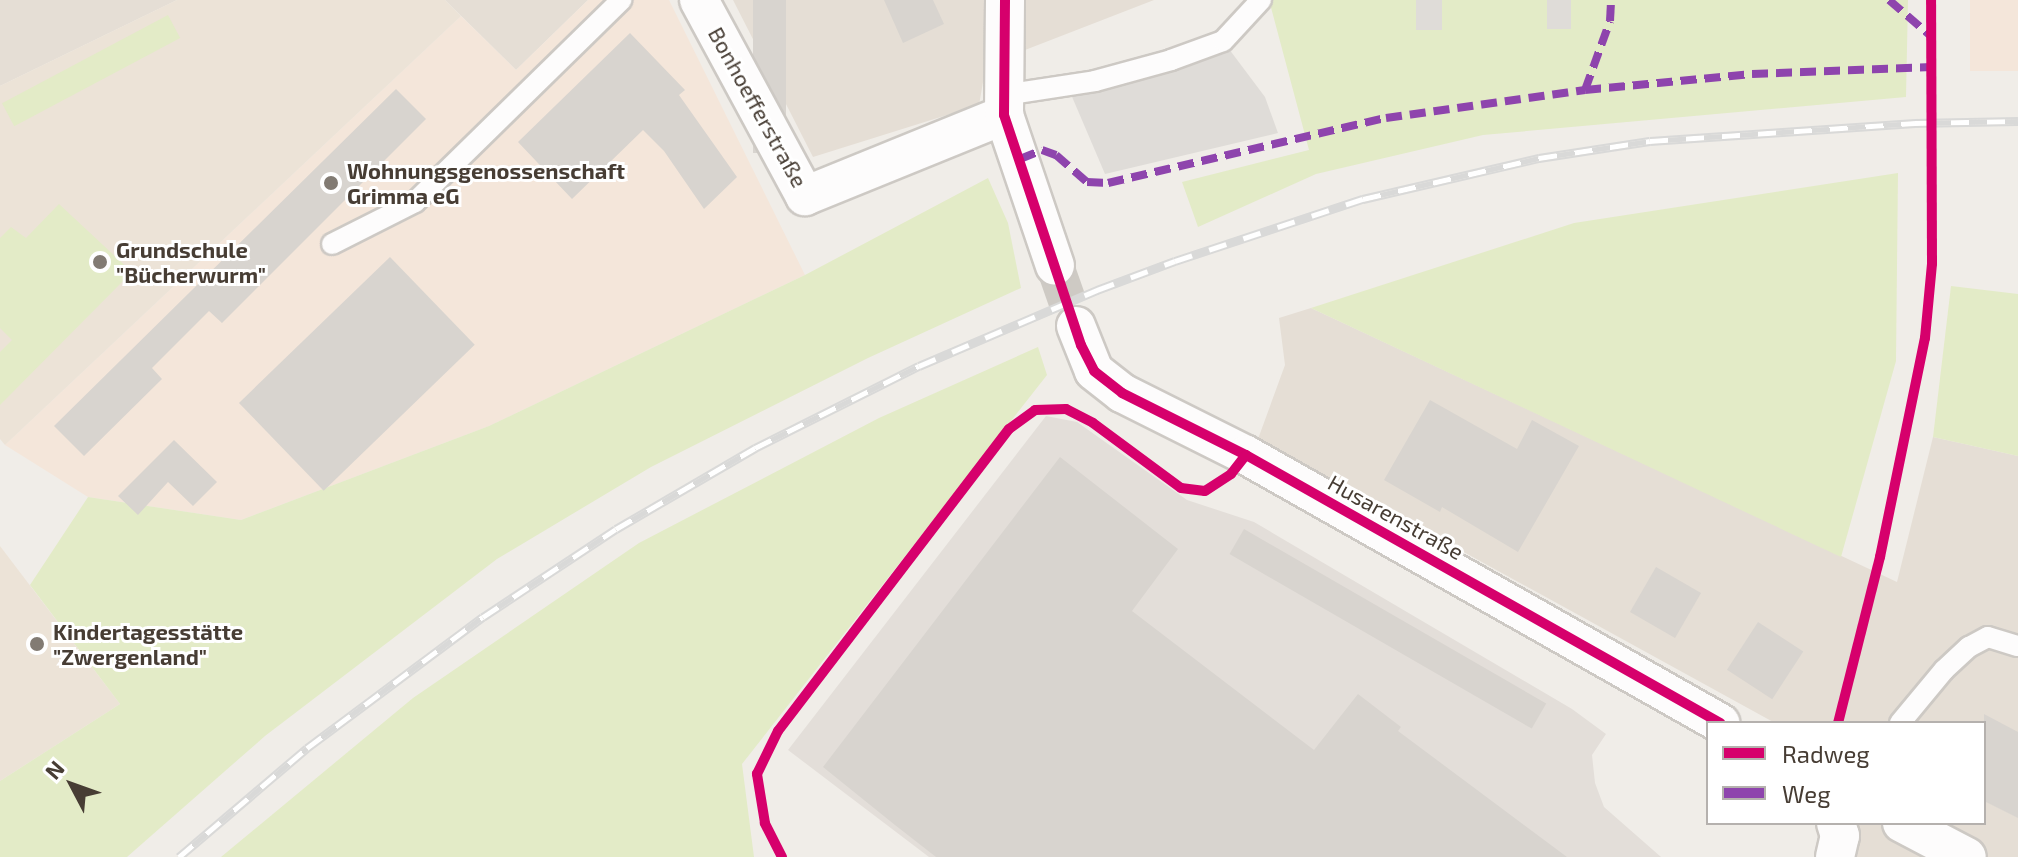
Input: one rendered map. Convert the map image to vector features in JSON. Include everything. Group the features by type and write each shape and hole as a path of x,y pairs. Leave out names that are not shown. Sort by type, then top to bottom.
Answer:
{"street":[{"name":"Bonhoefferstraße","path":"699,0 805,196 1004,105"},
{"path":"1005,0 1004,105 1055,266"},
{"name":"Husarenstraße","path":"1076,326 1094,371 1122,393 1246,455 1716,721"},
{"path":"1835,857 1840,836 1837,825"},
{"path":"1906,825 1967,857"}],"lane":[{"path":"332,244 415,202 621,0"},
{"path":"1004,105 1184,56 1223,41 1261,0"},
{"path":"1902,721 1944,670 1969,647 1988,637 2018,646"}],"shaded area":[{"path":"0,0 177,0 0,86"},
{"name":"Grundschule \"Bücherwurm\"","path":"177,0 445,0 461,16 5,445 0,439 0,86"},
{"path":"445,0 588,0 516,70"},
{"path":"588,0 669,0 805,275 489,426 241,520 88,497 5,445 461,16 516,70"},
{"path":"733,0 1154,0 986,65 979,105 813,157"},
{"path":"1416,0 1442,0 1442,30 1416,30"},
{"path":"1547,0 1571,0 1571,29 1547,29"},
{"path":"1970,0 2018,0 2018,71 1970,71"},
{"path":"1223,41 1265,97 1278,133 1105,174 1067,85"},
{"path":"1311,308 1897,582 1933,437 2018,456 2018,857 1857,857 1854,825 1986,825 1986,721 1771,721 1258,439 1285,365 1279,318"},
{"path":"1046,416 1077,422 1187,500 1254,522 1572,709 1606,734 1592,755 1595,783 1604,807 1661,857 929,857 788,750"},
{"name":"Kindertagesstätte \"Zwergenland\"","path":"0,546 120,704 0,781"}],"green space":[{"path":"1269,0 1908,0 1906,97 1483,135 1316,174 1198,227 1182,182 1309,150"},
{"path":"168,15 180,38 14,126 2,103"},
{"path":"1898,173 1896,361 1841,557 1311,308 1574,223"},
{"path":"988,178 1008,223 1021,288 868,358 651,467 497,559 265,736 127,857 0,857 0,781 120,704 30,585 88,497 241,520 489,426 805,275"},
{"path":"59,204 132,272 0,405 0,352 12,340 0,328 0,238 11,227 26,238"},
{"path":"1951,286 2018,294 2018,456 1933,437"},
{"path":"1038,347 1047,375 742,764 754,857 221,857 413,698 639,543 879,418"}],"building":[{"path":"753,0 786,0 786,153 753,153"},
{"path":"884,0 933,0 944,24 903,43"},
{"path":"630,33 685,90 679,95 737,177 704,209 664,151 643,130 572,199 518,142"},
{"path":"396,89 426,119 222,323 209,311 152,368 162,379 84,456 54,426"},
{"path":"390,257 475,345 324,491 239,403"},
{"path":"1430,400 1517,449 1532,420 1579,446 1518,552 1442,507 1440,512 1384,480"},
{"path":"174,440 217,482 193,506 168,482 138,515 118,496"},
{"path":"1060,457 1178,549 1132,611 1314,750 1358,694 1401,727 1398,731 1567,857 936,857 895,825 823,767"},
{"path":"1244,529 1546,704 1532,729 1230,554"},
{"path":"1656,567 1701,593 1675,638 1630,612"},
{"path":"1758,622 1803,651 1772,699 1727,670"},
{"path":"1984,714 2018,732 2018,818 1986,802"}],"tunnel":[{"path":"1055,266 1076,326"}],"railway":[{"path":"179,857 307,748 483,617 616,529 755,448 919,366 1097,290 1363,199 1539,158 1650,141 1915,123 2018,121"}],"marked path":[{"path":"1020,159 1042,150 1056,155 1087,182 1108,183 1386,118 1585,90 1610,21 1611,0"},
{"path":"1889,0 1932,37"},
{"path":"1585,90 1752,74 1932,67"}],"cycle path":[{"path":"1005,0 1004,115 1081,345 1094,371 1122,393 1246,455 1716,721"},
{"path":"1839,721 1880,557 1925,338 1932,264 1931,0"},
{"path":"782,857 765,823 757,774 778,731 1009,429 1035,410 1066,409 1093,423 1181,488 1205,491 1231,474 1246,455"}],"place":[{"name":"Wohnungsgenossenschaft Grimma eG","path":"331,183"},
{"name":"Grundschule \"Bücherwurm\"","path":"100,262"},
{"name":"Kindertagesstätte \"Zwergenland\"","path":"37,644"}]}
